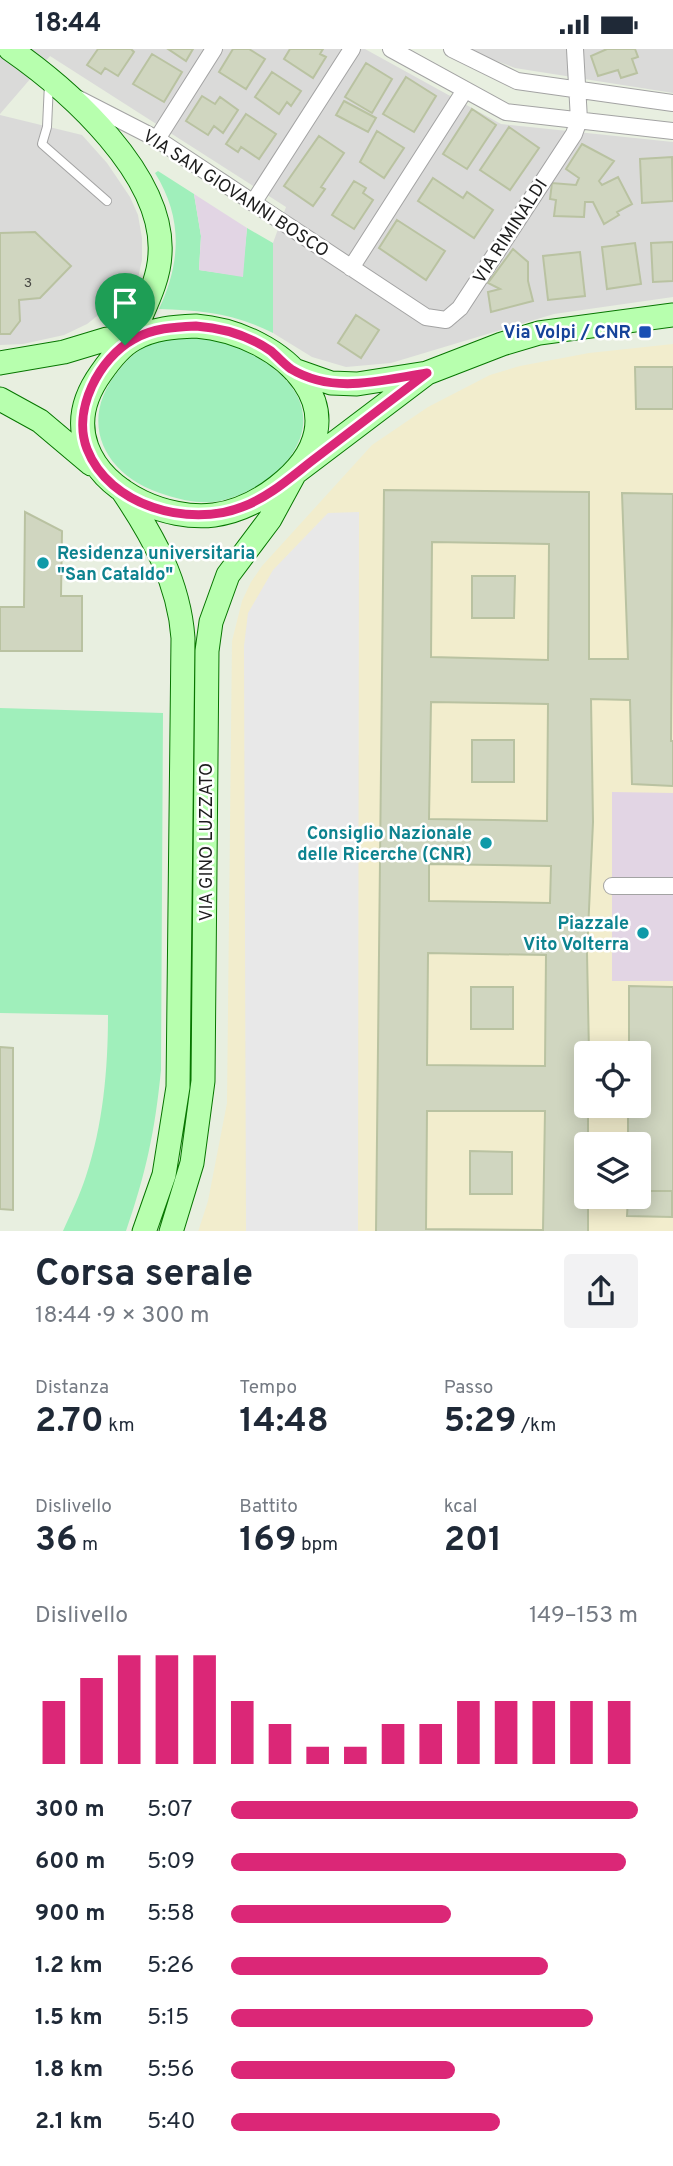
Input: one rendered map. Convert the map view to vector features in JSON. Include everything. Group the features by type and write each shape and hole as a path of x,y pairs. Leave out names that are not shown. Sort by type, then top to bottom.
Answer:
{"main road":[{"name":"VIA SAN GIOVANNI BOSCO","path":"10,49 68,93"},
{"path":"68,93 118,150 140,180 154,207 158,222 159,266 128,343 96,379 83,411 86,447 114,483"},
{"path":"0,363 64,352 107,339 128,343 161,328 212,327 252,340 292,369 319,380 342,384 427,373 539,333 673,315"},
{"path":"292,369 315,398 319,418 315,436 295,473"},
{"path":"0,399 54,431 114,483 151,506 168,511 214,515 257,500 427,373"},
{"name":"VIA GINO LUZZATO","path":"171,1231 194,1153 203,1081 209,631 228,575 270,519 295,473"},
{"name":"VIA GINO LUZZATO","path":"114,483 145,523 166,565 181,619 183,638 178,1087 164,1175 144,1231"}],"street":[{"path":"157,139 214,49"},
{"path":"253,203 352,49"},
{"path":"391,49 506,112 673,131"},
{"path":"453,49 517,81 673,103"},
{"path":"575,49 579,120"},
{"path":"352,268 465,90"},
{"name":"VIA SAN GIOVANNI BOSCO","path":"68,93 157,139 426,317"},
{"name":"VIA RIMINALDI","path":"426,317 446,320 460,308 574,134 579,120"},
{"path":"612,886 673,886"}],"lane":[{"path":"48,76 49,105 43,144 107,201"}],"shaded area":[{"path":"0,49 365,49 501,124 673,142 673,297 554,314 391,363 346,367 312,357 273,333 273,243 286,207 50,56 0,114"},
{"path":"465,49 673,49 673,93 515,68"},
{"path":"0,115 82,135 107,163 130,197 138,215 142,238 142,260 138,278 123,296 87,324 64,335 23,344 0,345"},
{"path":"194,194 247,228 243,277 199,270 201,236"},
{"path":"673,344 673,1231 198,1231 208,1201 227,1103 232,641 242,601 262,566 372,445 428,407 490,375 520,366 589,353"},
{"path":"359,512 358,1231 246,1231 244,646 248,613 273,570 328,513"},
{"name":"Piazzale Vito Volterra","path":"612,792 673,793 673,981 612,981"}],"green space":[{"path":"158,171 194,194 201,236 199,270 242,276 247,228 273,243 273,333 245,321 218,314 159,309 172,274 176,240 171,207 155,173"},
{"path":"187,337 220,341 261,360 278,372 300,401 303,418 300,437 290,457 260,484 224,500 187,501 145,487 127,476 113,462 104,446 99,428 99,409 106,390 128,360 154,342"},
{"path":"0,708 163,713 161,1070 149,1152 126,1231 63,1231 84,1183 97,1137 106,1076 108,1015 0,1013"}],"building":[{"path":"98,49 131,49 134,52 118,76 105,68 101,74 87,65"},
{"path":"168,49 193,49 186,61"},
{"path":"233,49 249,49 265,59 246,89 219,72"},
{"path":"290,49 323,49 320,54 326,57 313,78 284,59"},
{"path":"607,49 635,49 638,57 632,59 637,73 621,78 618,70 598,76 591,56"},
{"path":"152,54 182,72 164,102 133,84"},
{"path":"366,63 392,79 372,113 345,97"},
{"path":"272,72 301,91 291,106 287,102 279,114 255,97"},
{"path":"406,77 436,96 414,132 383,114"},
{"path":"202,96 215,104 220,97 238,110 223,133 214,126 208,135 186,121"},
{"path":"344,101 376,118 368,132 336,115"},
{"path":"472,109 496,125 467,169 443,154"},
{"path":"246,114 276,134 259,159 241,147 238,152 226,144"},
{"path":"509,127 539,148 510,190 480,170"},
{"path":"377,131 404,148 384,178 360,162"},
{"path":"319,136 344,153 321,187 325,189 313,206 284,186"},
{"path":"582,144 614,161 599,181 602,185 618,177 632,204 617,212 619,215 604,224 593,202 585,202 584,217 554,216 556,200 550,199 552,183 576,185 579,178 566,169"},
{"path":"672,157 673,201 642,203 640,159"},
{"path":"433,178 463,198 467,192 493,210 474,238 418,201"},
{"path":"354,181 366,188 363,193 373,200 354,229 332,215"},
{"path":"397,220 445,251 426,280 379,248"},
{"path":"35,232 71,266 40,298 19,300 20,321 10,334 0,334 0,233"},
{"path":"673,242 673,281 653,282 651,243"},
{"path":"635,243 641,284 607,289 602,247"},
{"path":"513,249 528,262 528,281 533,301 491,312 488,292 500,289 488,283"},
{"path":"580,252 585,296 548,300 543,256"},
{"path":"356,315 379,330 361,358 338,343"},
{"path":"635,367 673,367 673,409 636,409"},
{"name":"Consiglio Nazionale delle Ricerche (CNR)","path":"384,490 589,492 589,659 628,659 622,493 673,494 673,786 632,784 630,700 591,699 593,822 587,953 589,1041 574,1041 574,1118 588,1118 588,1132 574,1132 574,1209 588,1209 588,1231 376,1231","holes":["432,542 549,544 548,660 431,657","431,702 548,704 547,821 429,819","429,864 551,866 550,903 429,901","428,953 546,955 545,1066 427,1065","427,1111 545,1111 543,1230 426,1229"]},
{"name":"Residenza universitaria \"San Cataldo\"","path":"25,512 62,531 61,596 82,596 82,651 0,651 0,607 24,607"},
{"path":"472,576 515,576 514,618 472,618"},
{"path":"472,740 514,740 514,782 472,782"},
{"name":"Consiglio Nazionale delle Ricerche (CNR)","path":"629,986 673,987 673,1191 651,1191 651,1132 628,1132 628,1118 651,1118 651,1041 629,1041"},
{"path":"471,987 513,987 513,1029 471,1029"},
{"path":"0,1047 13,1048 13,1210 0,1209"},
{"path":"470,1151 512,1152 512,1194 470,1194"},
{"path":"651,1191 672,1191 672,1217 627,1216 627,1209 651,1209"}],"place":[{"name":"Via Volpi / CNR","path":"645,332"},
{"name":"Residenza universitaria \"San Cataldo\"","path":"43,563"},
{"name":"Consiglio Nazionale delle Ricerche (CNR)","path":"486,843"},
{"name":"Piazzale Vito Volterra","path":"643,933"}],"route":[{"path":"212,327 252,340 292,369 331,383 357,384 427,373 269,493 229,512 187,515 151,506 122,490 106,477 92,460 86,447 82,422 86,399 103,369 125,345 141,335 161,328 212,327"}]}
